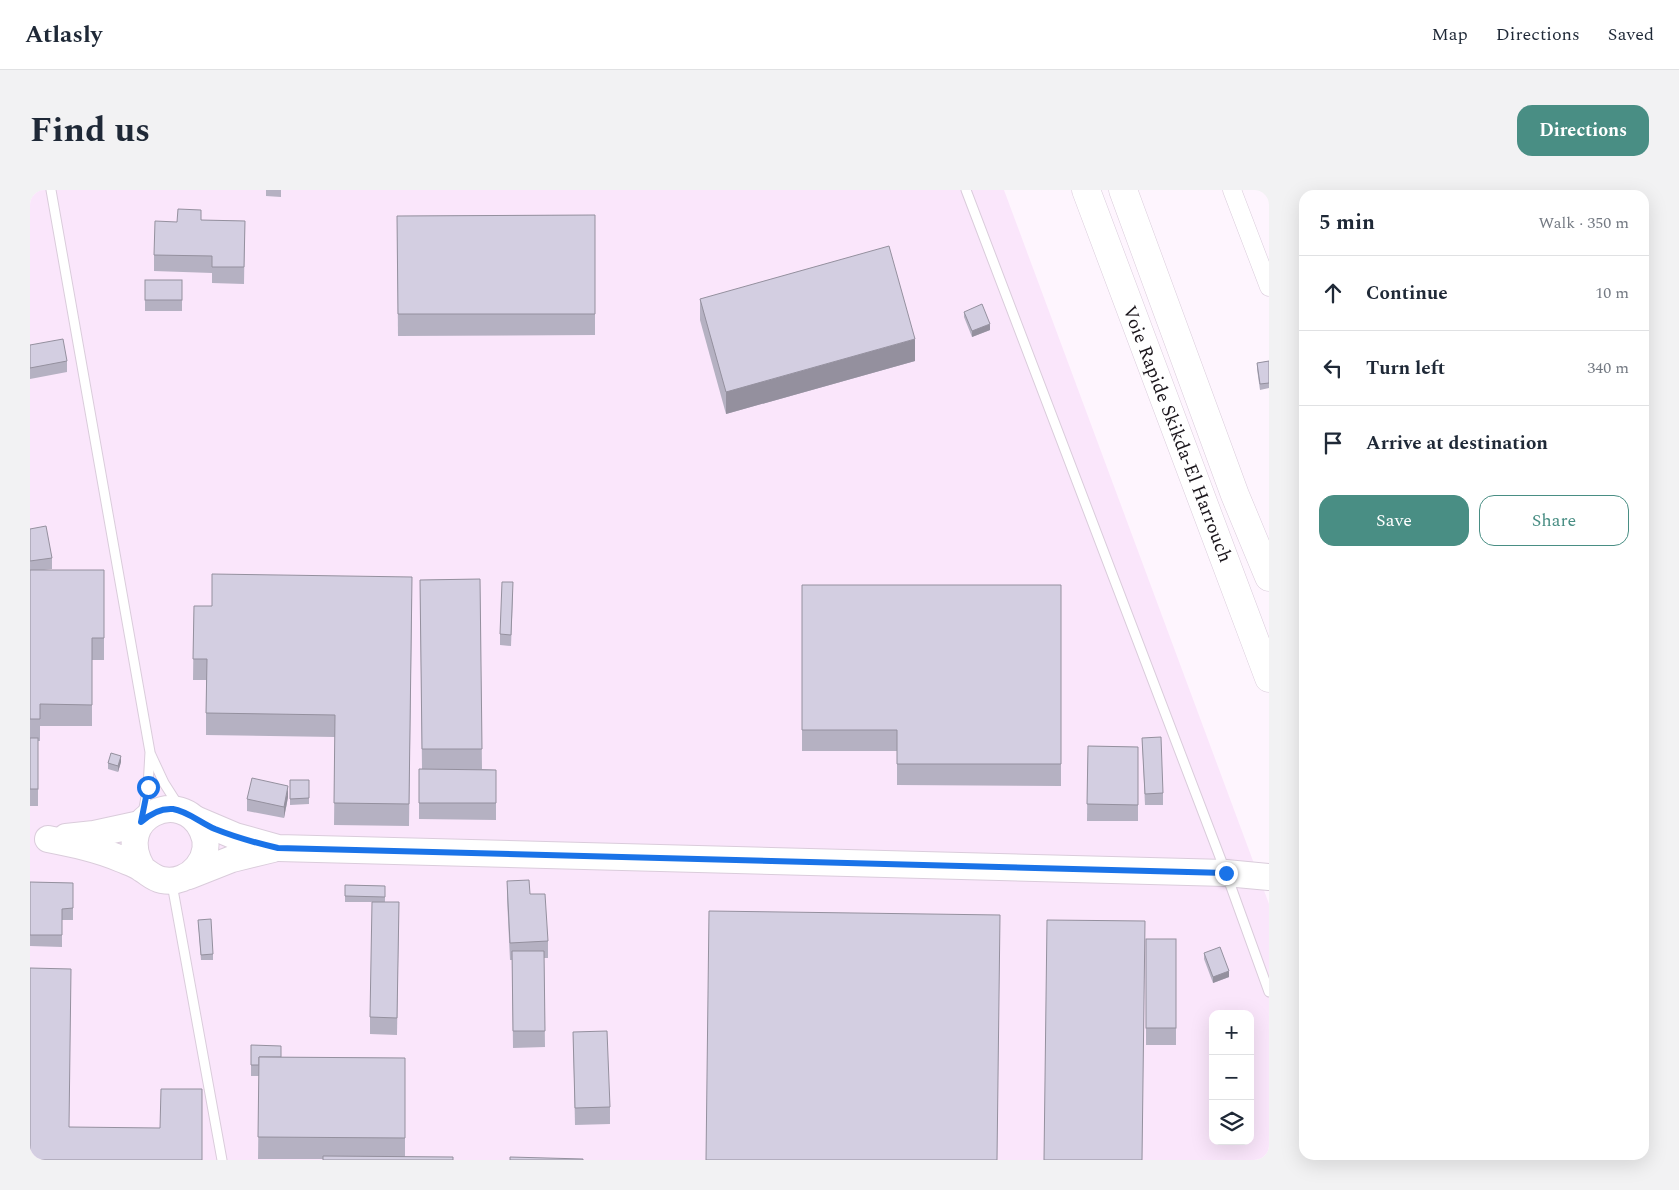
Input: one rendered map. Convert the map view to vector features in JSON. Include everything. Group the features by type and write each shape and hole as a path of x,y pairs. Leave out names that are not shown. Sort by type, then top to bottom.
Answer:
{"highway":[{"name":"Voie Rapide Skikda-El Harrouch","path":"1086,190 1269,678"},
{"name":"Voie Rapide Skikda-El Harrouch","path":"1123,190 1232,485 1269,577"}],"street":[{"path":"1232,190 1269,287"},
{"path":"39,839 94,834 140,823 160,810 171,809 235,836 278,848 1226,873 1269,877"},
{"path":"180,879 198,867 204,856 206,843 202,830 189,815"},
{"path":"140,823 133,846 136,858 142,868 150,875 161,880 180,879 232,859 278,848"},
{"path":"39,839 96,850 142,868"}],"lane":[{"path":"51,190 150,752 148,787 140,823"},
{"path":"966,190 1226,873 1269,992"},
{"path":"150,752 164,783 189,815"},
{"path":"180,879 222,1160"}],"shaded area":[{"path":"30,190 1004,190 1269,904 1269,1160 30,1160"}],"building":[{"path":"178,209 201,210 201,220 245,221 244,267 212,267 212,256 154,255 155,221 177,222"},
{"path":"595,215 595,314 398,314 397,216"},
{"path":"889,246 915,339 726,392 700,299"},
{"path":"145,280 182,280 182,300 145,300"},
{"path":"982,304 990,324 972,331 964,312"},
{"path":"63,339 67,361 30,368 30,345"},
{"path":"1269,361 1269,383 1260,384 1257,363"},
{"path":"46,526 52,558 30,561 30,529"},
{"path":"30,570 104,570 104,638 92,638 92,705 40,704 40,719 30,719"},
{"path":"212,574 412,577 409,804 334,803 335,715 206,713 207,659 193,659 194,606 212,606"},
{"path":"480,579 482,749 422,749 420,580"},
{"path":"502,582 513,582 511,635 500,634"},
{"path":"802,585 1061,585 1061,764 897,764 897,730 802,730"},
{"path":"1161,737 1163,793 1145,794 1142,738"},
{"path":"30,738 38,738 38,789 30,789"},
{"path":"1088,746 1138,747 1138,805 1087,804"},
{"path":"111,753 121,756 118,766 108,763"},
{"path":"419,769 496,770 496,803 419,803"},
{"path":"252,778 288,786 284,807 247,799"},
{"path":"290,780 309,780 309,798 290,799"},
{"path":"529,880 530,894 545,894 548,941 510,943 507,881"},
{"path":"30,882 73,883 73,908 62,909 62,935 30,935"},
{"path":"345,885 385,886 385,897 345,896"},
{"path":"372,902 399,902 397,1018 370,1017"},
{"path":"709,911 1000,915 997,1160 706,1160"},
{"path":"211,919 213,954 201,955 198,920"},
{"path":"1047,920 1145,921 1142,1160 1044,1160"},
{"path":"1146,939 1176,939 1176,1028 1146,1028"},
{"path":"1220,947 1229,971 1213,977 1204,953"},
{"path":"512,951 544,951 545,1031 513,1031"},
{"path":"30,968 71,969 69,1127 160,1128 161,1089 202,1089 202,1160 30,1160"},
{"path":"607,1031 610,1107 575,1108 573,1032"},
{"path":"251,1045 281,1046 281,1057 259,1057 259,1065 251,1065"},
{"path":"259,1057 405,1058 405,1138 258,1137"},
{"path":"323,1156 453,1157 453,1160 323,1160"},
{"path":"510,1157 583,1159 583,1160 510,1160"}],"route":[{"path":"148,787 141,822 160,810 182,811 215,829 256,843 278,848 1226,873"}]}
